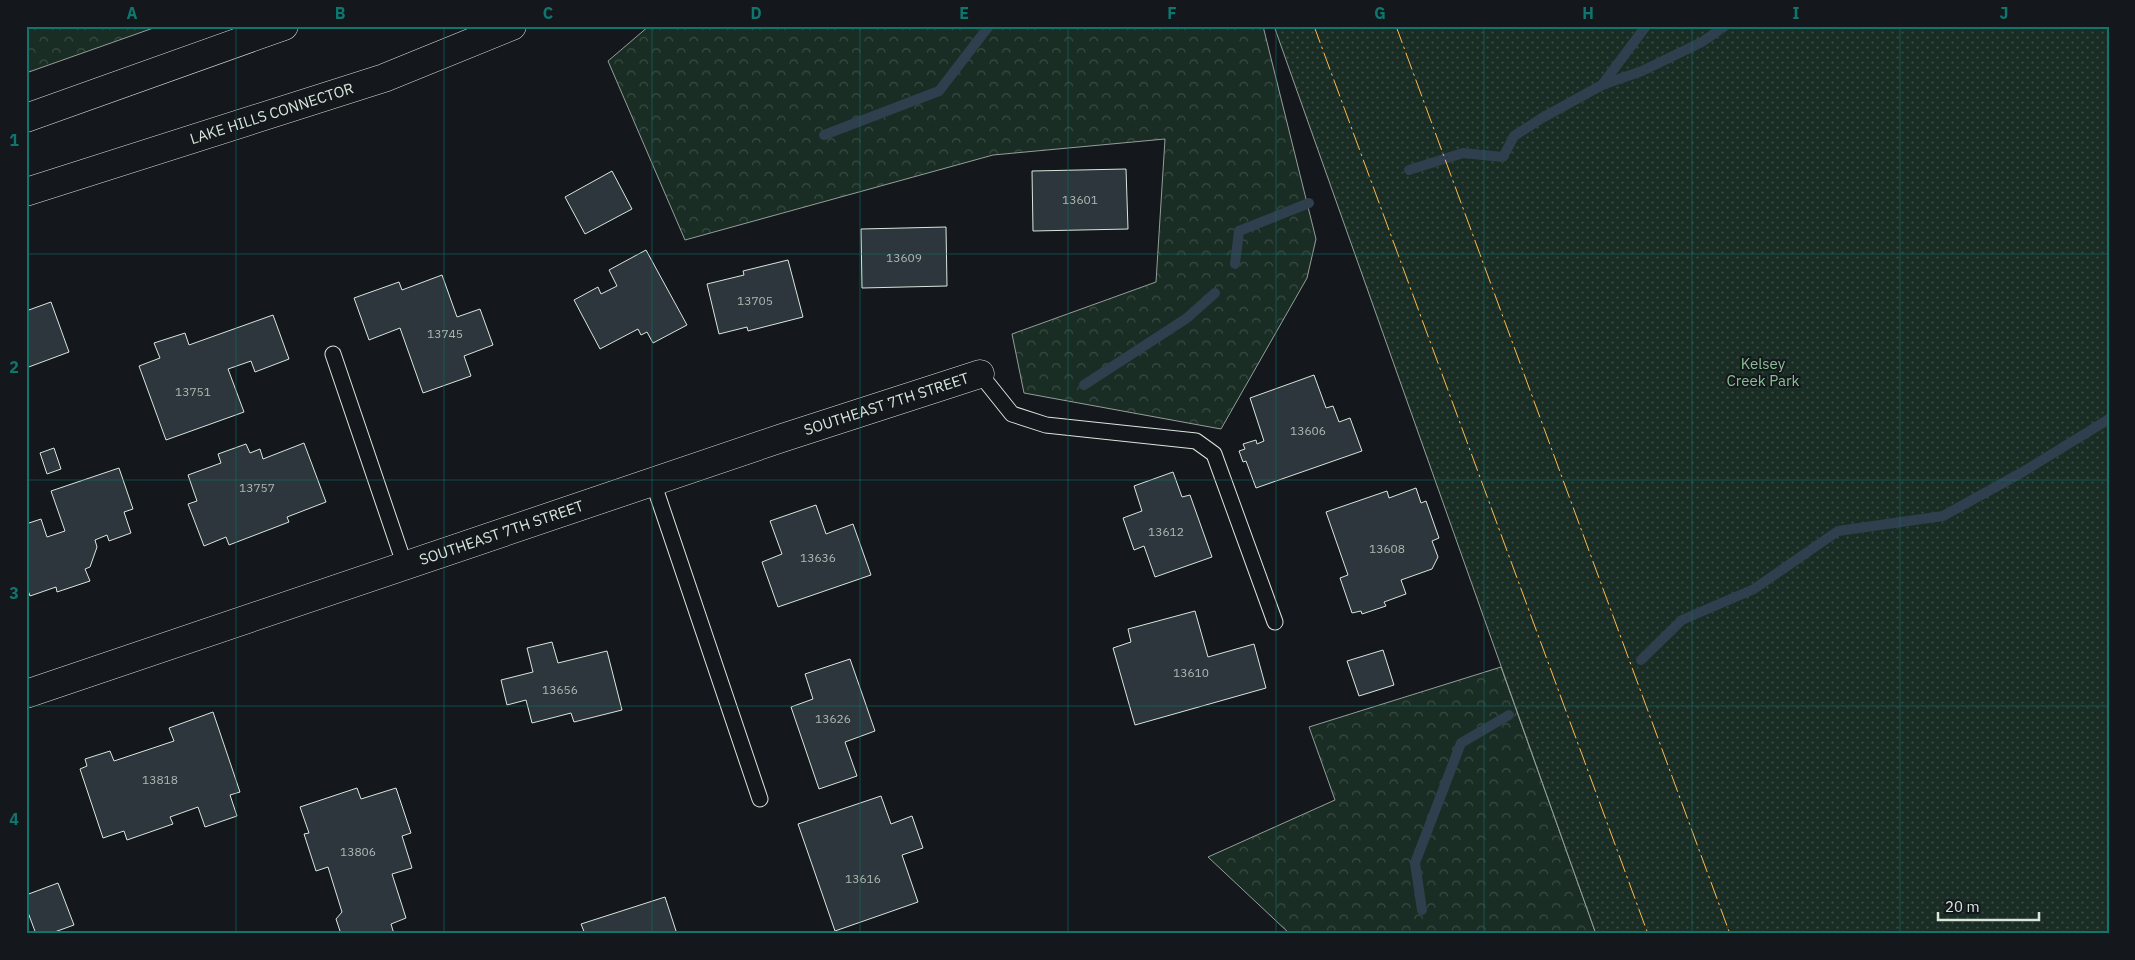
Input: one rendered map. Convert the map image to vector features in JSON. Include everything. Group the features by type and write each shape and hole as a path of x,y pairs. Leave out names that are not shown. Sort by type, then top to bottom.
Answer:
{"street":[{"path":"26,118 284,26"},
{"name":"LAKE HILLS CONNECTOR","path":"26,192 384,78 512,26"},
{"name":"SOUTHEAST 7TH STREET","path":"26,694 653,482 980,374"}],"lane":[{"path":"333,354 405,566"},
{"path":"980,374 1012,414 1046,426 1196,441 1214,454 1275,622"},
{"path":"653,482 760,799"}],"green space":[{"path":"26,26 159,26 26,73"},
{"path":"649,26 1263,26 1316,239 1307,278 1221,429 1024,393 1012,334 1156,282 1165,139 993,155 685,240 608,61"},
{"name":"Kelsey Creek Park","path":"1274,26 2109,26 2109,934 1596,934"},
{"path":"1501,667 1596,934 1290,934 1208,857 1335,800 1309,727"}],"building":[{"path":"1126,169 1128,229 1033,231 1032,171"},
{"path":"612,171 632,209 585,234 565,197"},
{"path":"946,227 947,286 862,288 861,229"},
{"path":"646,250 687,325 653,343 647,332 641,335 638,329 600,349 574,300 598,287 601,294 617,286 609,270"},
{"path":"788,260 803,317 748,331 747,327 719,334 707,284 744,275 743,271"},
{"path":"442,275 457,317 480,309 493,345 464,356 471,376 423,393 400,328 369,340 354,298 399,282 402,290"},
{"path":"51,302 69,352 26,368 26,311"},
{"path":"273,315 289,359 255,372 251,361 228,369 244,412 166,440 139,366 160,358 154,343 185,333 189,345"},
{"path":"1314,375 1326,408 1333,406 1339,422 1350,418 1362,451 1256,488 1246,461 1243,462 1239,451 1245,449 1243,444 1256,440 1257,444 1264,441 1250,398"},
{"path":"304,443 326,502 287,517 289,522 229,545 226,537 204,546 188,504 197,501 188,475 221,463 218,454 246,444 250,453 260,449 263,459"},
{"path":"54,448 61,469 47,474 40,453"},
{"path":"119,468 133,509 124,512 131,533 109,541 107,535 95,540 97,547 90,567 85,569 90,581 57,592 56,587 30,596 26,585 26,524 41,519 47,537 65,531 51,491"},
{"path":"1173,472 1182,497 1190,495 1212,557 1155,577 1144,546 1134,550 1123,518 1142,511 1134,486"},
{"path":"1416,488 1421,503 1426,501 1439,538 1432,541 1438,557 1432,569 1401,580 1406,594 1384,602 1386,606 1362,614 1361,611 1352,613 1340,578 1348,575 1326,512 1387,491 1389,498"},
{"path":"816,505 826,534 853,524 871,575 778,607 762,562 782,554 770,521"},
{"path":"1195,611 1208,657 1254,644 1266,688 1135,725 1113,648 1131,642 1128,629"},
{"path":"552,642 558,663 607,651 622,710 574,722 571,713 532,723 526,700 507,705 501,680 533,672 527,648"},
{"path":"1383,650 1394,685 1359,696 1347,661"},
{"path":"850,659 875,731 845,742 857,776 819,789 791,707 813,699 805,674"},
{"path":"213,712 240,792 230,795 237,816 205,827 198,807 170,817 173,824 127,840 124,831 103,838 80,769 87,766 85,759 110,751 114,761 174,741 169,728"},
{"path":"357,788 361,799 396,788 411,833 402,836 412,868 392,874 406,918 391,924 394,934 341,934 336,919 342,912 328,867 316,871 304,834 309,833 300,807"},
{"path":"881,796 891,824 912,816 923,848 902,855 918,902 835,931 798,824"},
{"path":"58,883 74,925 49,934 36,934 26,907 26,895"},
{"path":"665,897 677,934 585,934 581,924"}],"waterway":[{"path":"824,135 939,91 989,26"},
{"path":"1602,85 1646,26"},
{"path":"1409,170 1463,153 1503,157 1514,136 1542,118 1602,85 1642,71 1702,42 1725,26"},
{"path":"1235,264 1239,231 1309,203"},
{"path":"1084,385 1187,318 1215,293"},
{"path":"1641,660 1682,620 1754,589 1838,531 1943,516 2021,473 2109,419"},
{"path":"1422,910 1415,863 1461,743 1509,715"}],"power":[{"path":"1314,26 1648,934"},
{"path":"1396,26 1730,934"}]}
